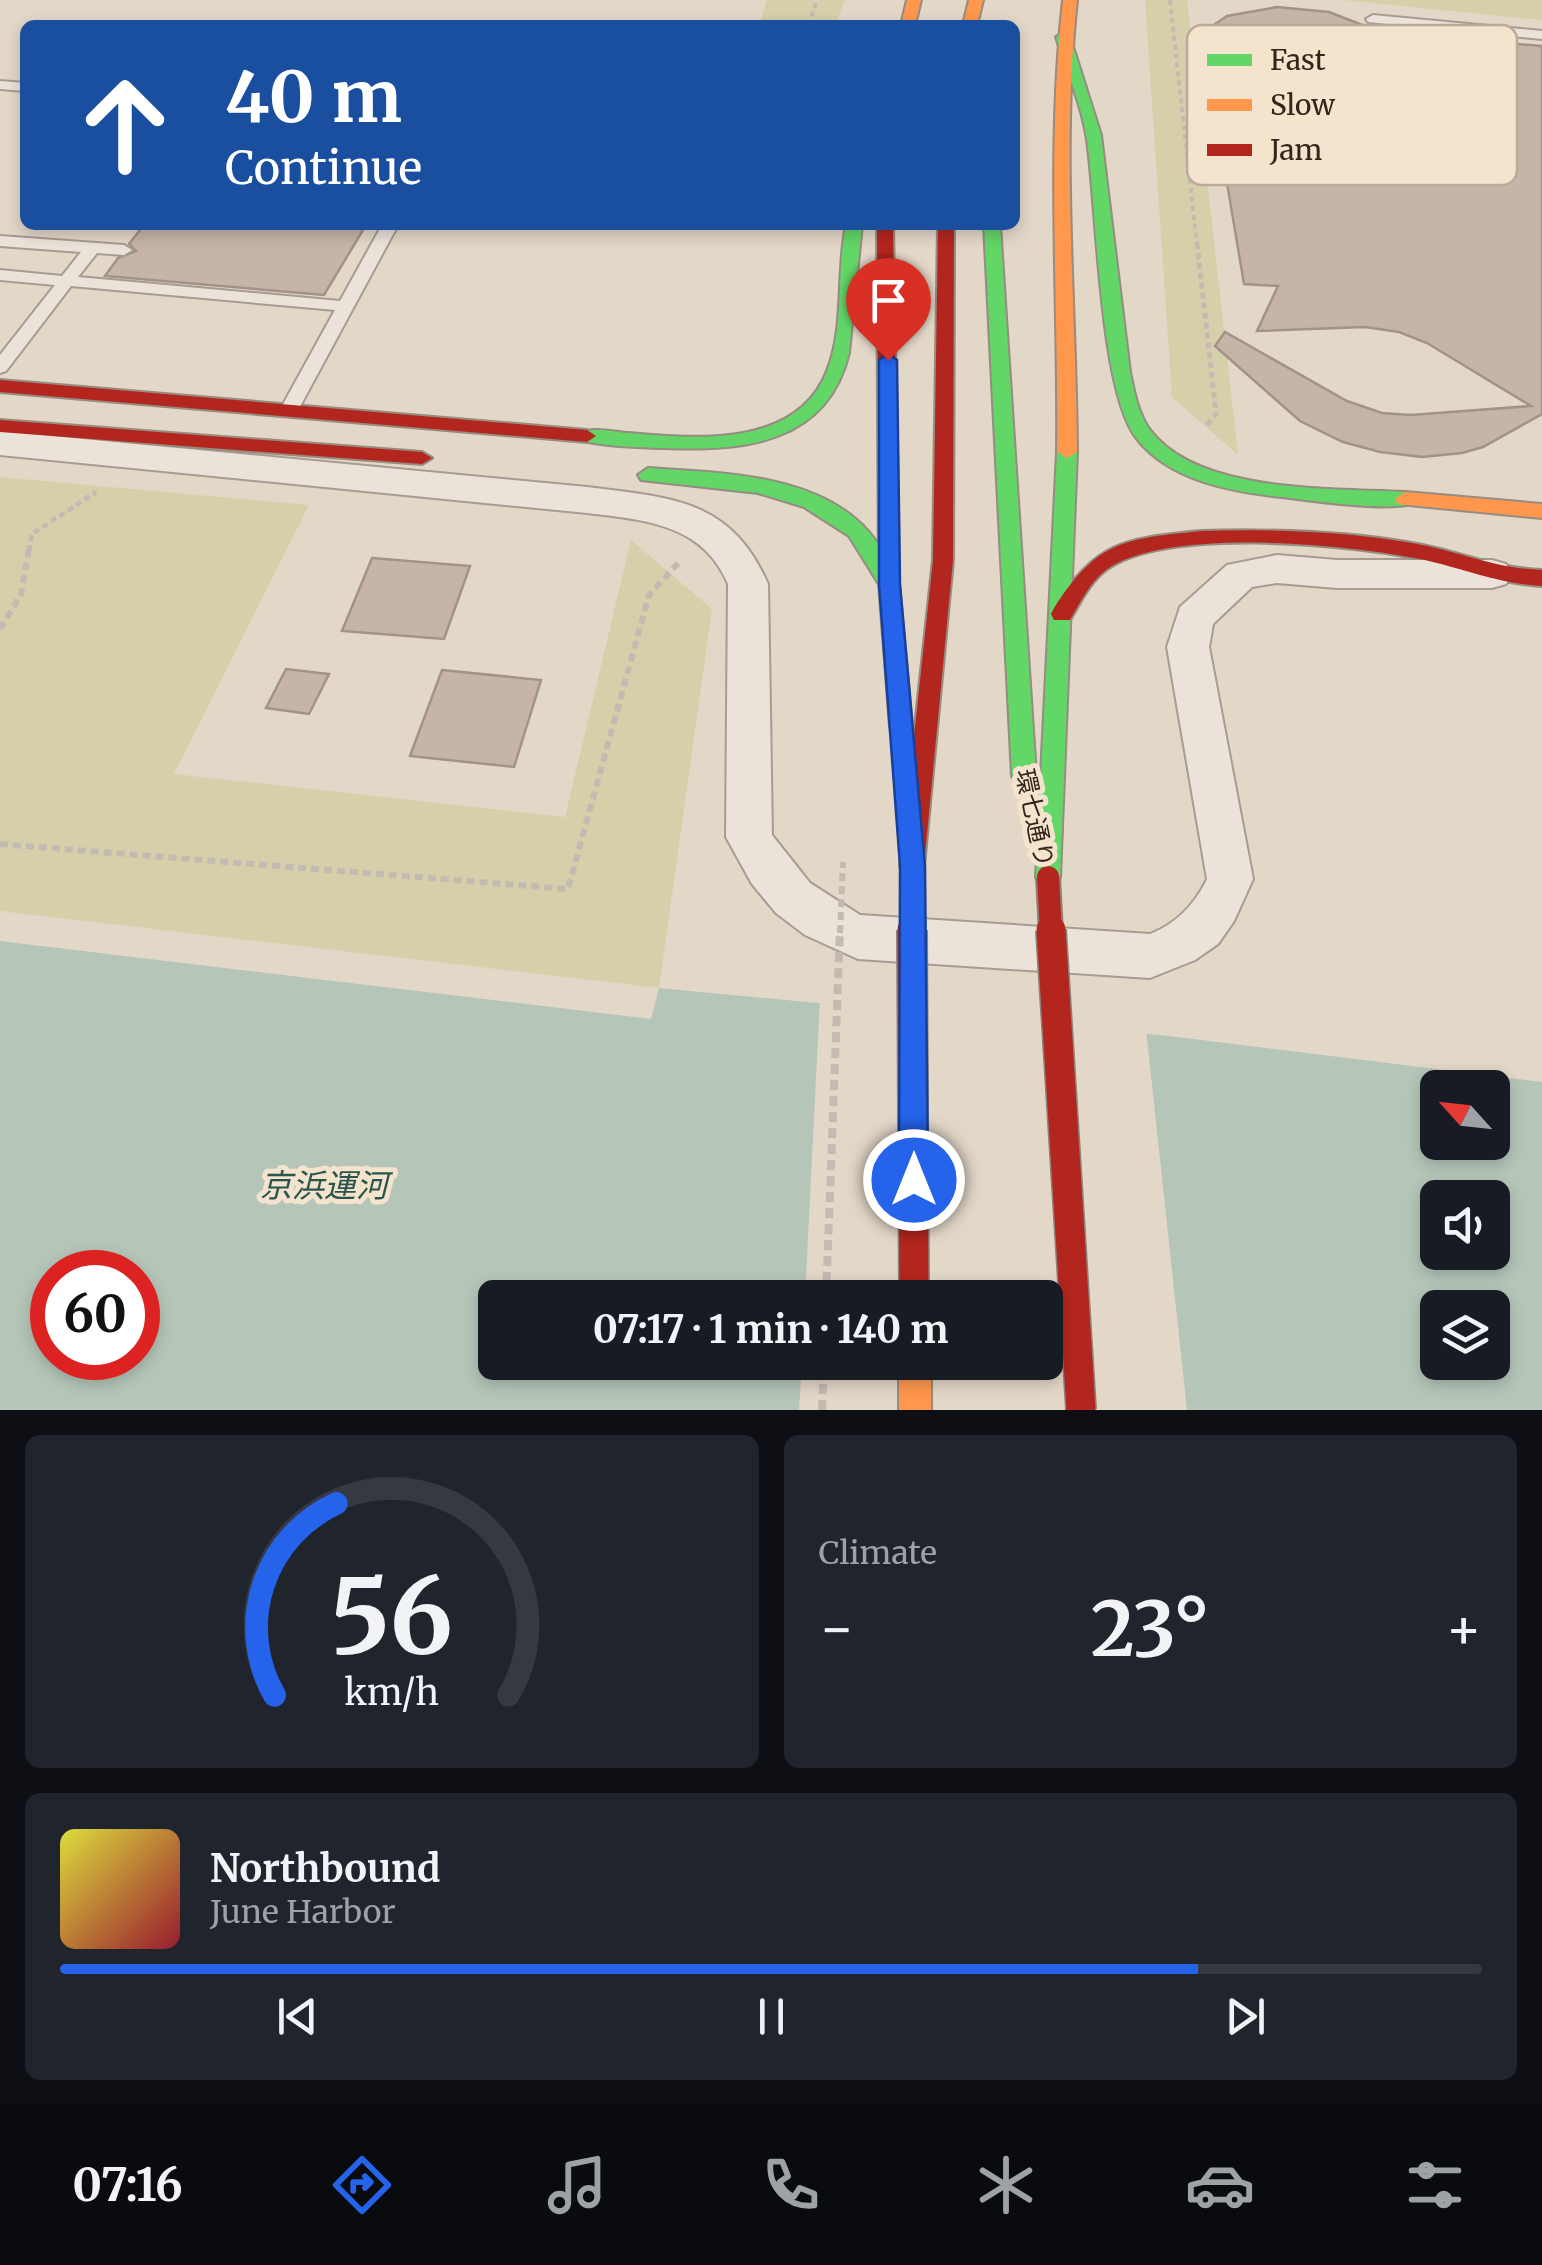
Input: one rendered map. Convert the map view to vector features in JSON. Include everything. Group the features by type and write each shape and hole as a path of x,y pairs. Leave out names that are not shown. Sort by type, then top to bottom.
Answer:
{"main road":[{"path":"1048,877 1068,408 1055,144 1063,37 1070,0"},
{"path":"1063,37 1094,135 1121,372 1127,401 1144,437 1188,468 1248,485 1542,510"},
{"path":"0,386 680,444 711,444 766,434 811,412 827,392 836,370 847,248 852,230"},
{"path":"885,230 889,584 912,866 914,1280"},
{"path":"912,866 943,560 946,230"},
{"name":"環七通り","path":"992,230 1024,780 1048,877 1081,1410"},
{"path":"0,426 454,460"},
{"path":"631,474 738,484 818,508 850,526 889,584"},
{"path":"1062,614 1082,582 1100,563 1126,550 1174,539 1229,535 1410,548 1496,574 1542,578"},
{"path":"915,1380 915,1410"}],"street":[{"path":"0,443 653,508 715,532 741,560 748,584 749,837 766,871 800,906 826,925 858,936 1150,956 1178,949 1220,908 1230,878 1188,647 1194,618 1241,574 1278,569 1337,574 1496,574"}],"lane":[{"path":"1372,19 1436,25"},
{"path":"1517,33 1542,35"},
{"path":"290,408 387,230"},
{"path":"4,246 124,250"},
{"path":"0,367 92,248"},
{"path":"340,268 364,269"},
{"path":"0,276 343,306"}],"path":[{"path":"1170,0 1187,153"},
{"path":"1191,185 1216,414 1194,439"},
{"path":"0,629 22,594 32,534 103,487"},
{"path":"0,844 568,889 650,594 689,552"},
{"path":"827,1280 843,862"},
{"path":"822,1410 823,1380"}],"shaded area":[{"path":"767,0 845,0 837,20 761,20"},
{"path":"1145,0 1187,0 1187,185 1208,185 1238,455 1172,397"},
{"path":"1343,0 1542,0 1542,20"},
{"path":"0,477 309,505 174,774 565,817 631,540 712,609 659,988 0,911"}],"water":[{"name":"京浜運河","path":"0,941 651,1019 659,988 1169,1036 1445,1070 1420,1070 1420,1160 1510,1160 1510,1078 1542,1082 1542,1410 0,1410"}],"pier":[{"path":"820,998 1146,1029 1187,1410 799,1410 801,1380 1063,1380 1063,1280 806,1280"}],"building":[{"path":"1277,7 1329,12 1362,25 1214,25 1227,16"},
{"path":"1517,44 1542,46 1542,414 1483,447 1462,453 1422,457 1343,442 1300,421 1215,346 1225,332 1347,401 1382,413 1411,415 1531,406 1427,343 1399,332 1365,327 1257,331 1278,286 1244,284 1227,185 1517,185"},
{"path":"140,230 363,230 324,295 105,276 118,258 136,251 129,244"},
{"path":"372,558 470,566 444,639 342,631"},
{"path":"286,669 329,674 309,714 266,708"},
{"path":"442,670 541,680 514,767 410,756"}],"traffic: fast":[{"path":"1063,37 1094,135 1121,372 1132,414 1145,437 1167,457 1196,472 1230,482 1304,493 1405,499"},
{"path":"587,436 653,442 728,441 764,435 795,422 820,401 836,371 853,230"},
{"path":"992,230 1024,776"},
{"path":"1048,877 1067,452"},
{"path":"648,475 758,486 811,502 856,531 871,549 889,584"}],"traffic: slow":[{"path":"909,20 914,0"},
{"path":"971,20 976,0"},
{"path":"1067,452 1060,169 1070,0"},
{"path":"1405,499 1542,511"},
{"path":"915,1380 915,1410"}],"traffic: jam":[{"path":"885,230 889,584 901,726"},
{"path":"912,866 943,560 946,230"},
{"path":"0,386 587,436"},
{"path":"0,426 422,458"},
{"path":"1062,614 1098,565 1124,551 1201,538 1294,538 1377,545 1418,551 1496,574 1542,578"},
{"path":"912,866 914,1280"},
{"path":"1048,877 1081,1410"}],"route":[{"path":"888,360 889,584 912,866 914,1180"}]}
